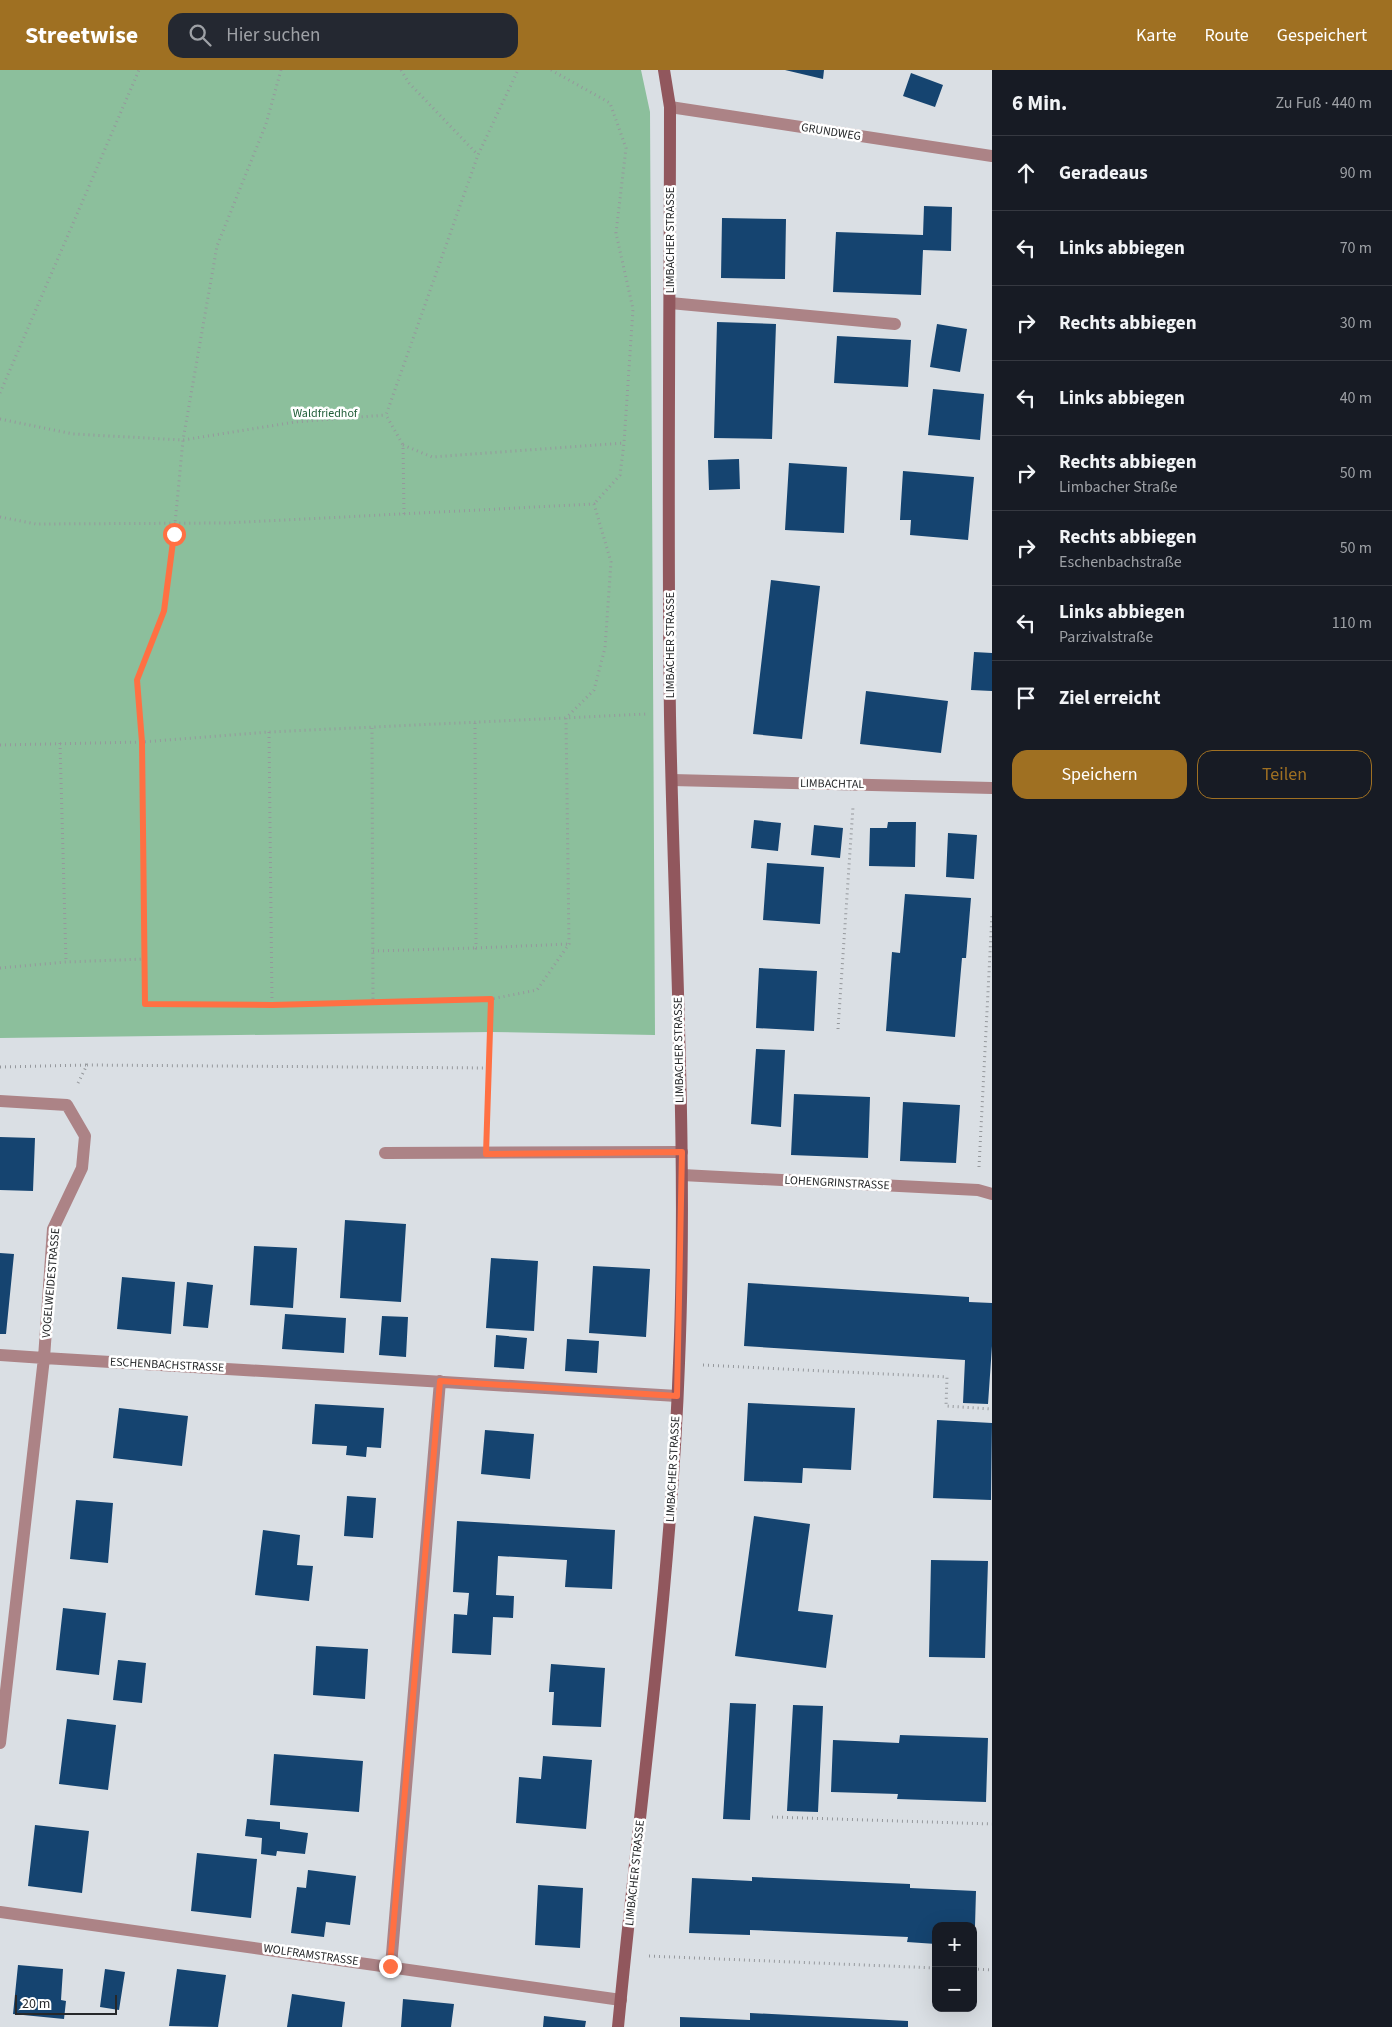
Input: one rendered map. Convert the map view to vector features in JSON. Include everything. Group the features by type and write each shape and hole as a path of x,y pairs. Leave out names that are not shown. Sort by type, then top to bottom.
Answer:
{"main road":[{"name":"LIMBACHER STRASSE","path":"618,2027 656,1674 670,1518 679,1364 682,1152 670,713 670,107 664,70"}],"street":[{"name":"GRUNDWEG","path":"670,107 992,156"},
{"path":"670,303 894,324"},
{"name":"LIMBACHTAL","path":"672,780 992,788"},
{"path":"0,1101 66,1105"},
{"name":"VOGELWEIDESTRASSE","path":"44,1358 53,1229 82,1168 84,1136 66,1105"},
{"path":"385,1152 486,1154 682,1152"},
{"name":"LOHENGRINSTRASSE","path":"682,1175 978,1190 992,1194"},
{"name":"ESCHENBACHSTRASSE","path":"0,1355 677,1396"},
{"path":"0,1743 44,1358"},
{"path":"390,1966 440,1381"},
{"name":"WOLFRAMSTRASSE","path":"0,1912 621,2000"}],"path":[{"path":"0,393 138,70"},
{"path":"282,70 266,124 217,246 183,440 164,611 137,680 142,742 145,1004 272,1005 491,999 537,990 569,944 566,718 594,690 605,648 611,562 594,504"},
{"path":"401,70 409,83 478,155"},
{"path":"404,514 402,445 386,415 478,155 518,70"},
{"path":"0,517 36,524 227,523 594,504 620,475 624,443 633,309 616,233 626,148 610,103 551,70"},
{"path":"0,419 72,434 183,440 294,422 386,415"},
{"path":"402,445 432,457 624,443"},
{"path":"0,745 142,742 269,732 670,713"},
{"path":"475,723 476,948"},
{"path":"372,728 372,1002"},
{"path":"269,732 272,1005"},
{"path":"60,744 66,962"},
{"path":"838,1029 854,785"},
{"path":"978,1190 992,914"},
{"path":"373,951 569,944"},
{"path":"0,968 66,962 145,959"},
{"path":"486,1154 491,999"},
{"path":"0,1067 87,1065 489,1068"},
{"path":"66,1105 87,1065"},
{"path":"679,1364 947,1377 946,1406 992,1409"},
{"path":"772,1816 992,1824"},
{"path":"626,1955 932,1968"},
{"path":"977,1970 992,1970"}],"green space":[{"name":"Waldfriedhof","path":"0,70 641,70 650,112 655,1035 491,1032 0,1038"}],"building":[{"path":"785,70 824,70 823,79"},
{"path":"911,73 943,85 935,107 903,96"},
{"path":"924,206 952,207 951,251 923,250 921,295 833,292 836,232 923,235"},
{"path":"722,218 786,219 785,279 721,278"},
{"path":"717,322 776,324 772,439 714,438"},
{"path":"937,324 967,329 960,372 930,367"},
{"path":"837,336 911,340 908,387 834,383"},
{"path":"933,389 984,394 980,440 928,435"},
{"path":"739,459 740,489 709,490 708,460"},
{"path":"789,463 847,467 844,533 785,530"},
{"path":"903,471 974,477 968,540 910,535 911,520 900,520"},
{"path":"771,580 820,586 802,739 753,734"},
{"path":"974,652 992,653 992,691 971,690"},
{"path":"866,691 948,701 941,753 860,744"},
{"path":"754,820 781,823 778,851 751,848"},
{"path":"888,822 916,822 915,867 869,866 870,828 887,828"},
{"path":"814,825 843,828 840,858 811,855"},
{"path":"948,833 977,835 974,879 946,877"},
{"path":"767,863 824,867 820,924 763,920"},
{"path":"905,894 971,898 966,958 962,958 955,1037 886,1031 892,952 900,953"},
{"path":"759,968 817,971 814,1031 756,1028"},
{"path":"756,1049 785,1050 781,1127 751,1124"},
{"path":"794,1094 870,1097 868,1158 791,1155"},
{"path":"903,1102 960,1105 956,1163 900,1161"},
{"path":"0,1137 35,1138 33,1191 0,1190"},
{"path":"345,1220 406,1224 401,1302 340,1298"},
{"path":"254,1246 297,1248 293,1308 250,1305"},
{"path":"0,1253 14,1254 6,1334 0,1334"},
{"path":"491,1258 538,1261 534,1331 486,1328"},
{"path":"593,1266 650,1269 646,1337 589,1333"},
{"path":"122,1277 175,1282 171,1334 117,1329"},
{"path":"187,1282 213,1285 208,1328 183,1326"},
{"path":"748,1283 969,1297 969,1302 992,1303 992,1346 988,1404 963,1403 965,1360 744,1346"},
{"path":"285,1314 346,1318 344,1353 282,1349"},
{"path":"382,1316 408,1317 406,1357 379,1355"},
{"path":"496,1335 527,1338 524,1369 494,1367"},
{"path":"567,1339 599,1341 597,1373 565,1371"},
{"path":"748,1403 855,1408 851,1470 803,1468 802,1483 744,1481"},
{"path":"315,1404 384,1408 381,1448 367,1447 366,1457 346,1455 347,1446 312,1444"},
{"path":"119,1408 188,1416 182,1466 113,1458"},
{"path":"937,1420 992,1423 991,1500 933,1498"},
{"path":"485,1430 534,1434 530,1479 481,1474"},
{"path":"347,1496 376,1498 373,1538 344,1536"},
{"path":"76,1500 113,1503 108,1563 70,1559"},
{"path":"754,1516 810,1524 798,1611 833,1615 826,1668 735,1656"},
{"path":"457,1521 615,1530 612,1589 565,1587 567,1560 498,1556 496,1595 514,1596 513,1618 493,1617 491,1655 452,1653 454,1614 467,1615 469,1593 453,1592"},
{"path":"263,1530 300,1535 297,1565 313,1566 309,1601 255,1595"},
{"path":"931,1560 988,1561 985,1658 929,1657"},
{"path":"63,1608 106,1613 99,1675 56,1670"},
{"path":"316,1646 368,1649 365,1699 313,1695"},
{"path":"118,1660 146,1663 142,1703 113,1700"},
{"path":"551,1664 605,1668 601,1727 552,1725 554,1692 549,1692"},
{"path":"730,1703 756,1704 750,1820 723,1819"},
{"path":"793,1705 823,1706 818,1812 787,1811"},
{"path":"67,1719 116,1725 108,1790 59,1784"},
{"path":"900,1735 988,1738 986,1802 897,1799 898,1794 831,1792 833,1740 899,1743"},
{"path":"274,1754 363,1761 359,1812 270,1805"},
{"path":"543,1756 592,1760 586,1829 516,1823 519,1777 541,1779"},
{"path":"247,1819 280,1822 280,1829 308,1833 305,1854 277,1851 276,1856 261,1854 262,1838 245,1836"},
{"path":"35,1825 89,1831 82,1893 28,1886"},
{"path":"197,1853 257,1859 251,1918 191,1911"},
{"path":"308,1870 356,1876 350,1925 326,1922 324,1937 291,1933 297,1887 306,1888"},
{"path":"752,1877 910,1884 910,1888 976,1891 975,1922 932,1922 932,1944 907,1942 908,1937 750,1930 750,1935 689,1933 692,1878 752,1881"},
{"path":"538,1885 583,1888 580,1948 535,1945"},
{"path":"18,1965 63,1969 61,2000 66,2001 64,2019 13,2014"},
{"path":"105,1969 125,1972 119,2010 100,2007"},
{"path":"177,1969 226,1975 218,2027 169,2026"},
{"path":"292,1994 345,2002 342,2027 287,2027"},
{"path":"403,1999 454,2004 451,2027 401,2027"},
{"path":"750,2013 908,2021 908,2027 680,2027 680,2017 750,2020"},
{"path":"544,2016 586,2021 585,2027 543,2027"}],"route":[{"path":"174,534 164,611 137,680 142,742 145,1004 272,1005 491,999 486,1154 682,1152 677,1396 440,1381 390,1966"}]}
